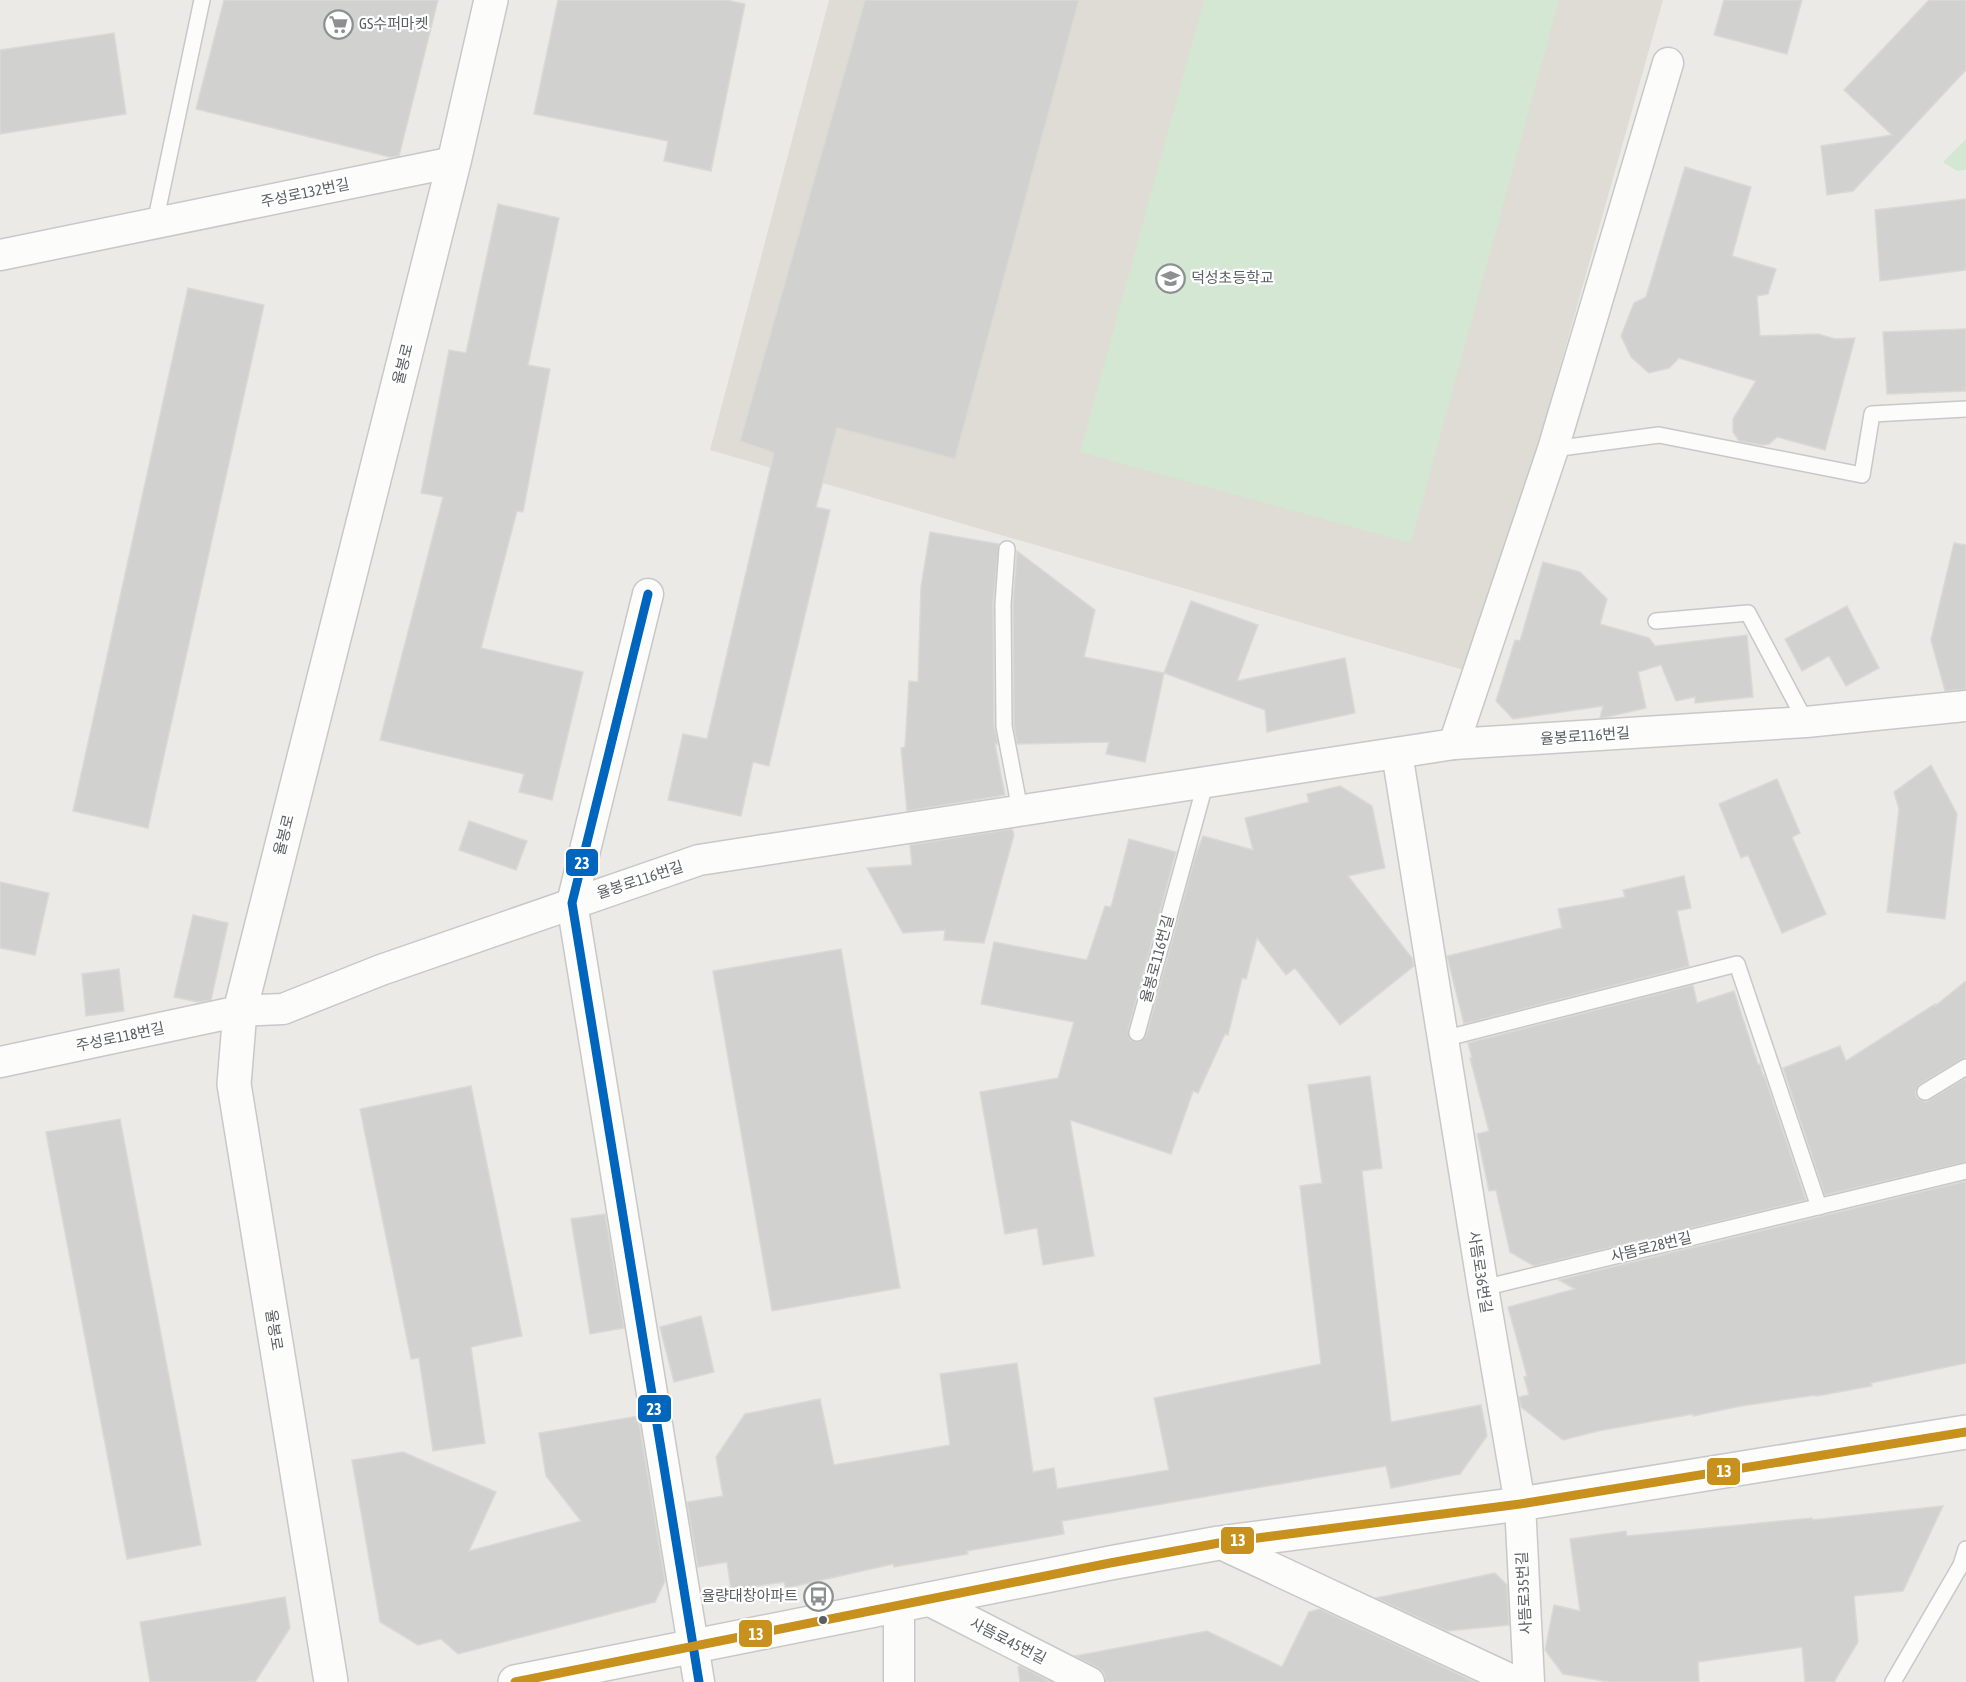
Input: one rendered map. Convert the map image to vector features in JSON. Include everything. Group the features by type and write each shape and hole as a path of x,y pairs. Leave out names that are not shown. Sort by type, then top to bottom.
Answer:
{"street":[{"name":"율봉로","path":"331,1682 234,1084 240,1011 454,162 491,0"},
{"path":"1454,744 1554,448 1668,63"},
{"name":"주성로132번길","path":"0,255 454,162"},
{"path":"648,594 572,903 699,1682"},
{"name":"율봉로116번길","path":"240,1011 282,1009 381,970 699,860 1454,744 1806,722 1966,706"},
{"name":"사뜸로36번길","path":"1397,753 1520,1504"},
{"name":"주성로118번길","path":"0,1062 240,1011"},
{"path":"515,1682 1219,1543 1520,1504 1966,1432"},
{"name":"사뜸로35번길","path":"1520,1504 1529,1682"},
{"path":"1219,1543 1516,1682"},
{"path":"899,1682 914,1602"},
{"name":"사뜸로45번길","path":"914,1602 1089,1682"}],"lane":[{"path":"155,223 202,0"},
{"path":"1554,448 1659,435 1862,475 1872,414 1966,409"},
{"path":"1007,549 1003,604 1004,726 1020,810"},
{"path":"1656,621 1748,613 1806,722"},
{"name":"율봉로116번길","path":"1137,1033 1206,781"},
{"path":"1443,1039 1737,963 1819,1207"},
{"path":"1925,1092 1966,1067"},
{"name":"사뜸로28번길","path":"1483,1288 1966,1171"},
{"path":"1893,1682 1961,1565 1966,1549"}],"shaded area":[{"name":"덕성초등학교","path":"829,0 1663,0 1474,673 710,450"}],"green space":[{"path":"1204,0 1559,0 1411,543 1080,452"},
{"path":"1966,139 1966,170 1957,171 1943,162"}],"building":[{"path":"224,0 438,0 399,156 390,157 196,109"},
{"path":"558,0 726,0 745,4 711,171 664,161 668,141 534,114"},
{"path":"865,0 1079,0 955,459 837,428 816,507 830,510 769,766 753,762 741,816 668,800 683,734 707,739 774,453 740,441"},
{"path":"1724,0 1802,0 1787,54 1714,35"},
{"path":"1929,0 1966,0 1966,70 1853,191 1827,195 1821,146 1892,135 1844,90"},
{"path":"114,33 126,114 0,134 0,50"},
{"path":"1685,167 1751,187 1732,256 1776,269 1768,294 1757,296 1760,336 1818,334 1835,339 1855,338 1825,450 1777,437 1769,444 1762,445 1739,441 1733,432 1733,419 1756,381 1679,358 1669,368 1649,373 1631,357 1621,336 1634,303 1646,297"},
{"path":"1966,199 1966,270 1880,281 1875,210"},
{"path":"498,204 559,218 528,365 550,369 523,512 517,511 481,648 583,672 552,800 519,792 524,774 380,740 443,497 421,493 449,350 466,353"},
{"path":"188,288 264,305 148,828 73,811"},
{"path":"1966,329 1966,391 1887,394 1883,332"},
{"path":"930,532 999,544 993,603 994,726 998,744 995,744 1005,795 907,811 901,748 905,747 909,681 918,682 921,587"},
{"path":"1954,543 1966,545 1966,689 1945,691 1931,640"},
{"path":"1017,551 1095,610 1084,657 1164,673 1145,762 1106,754 1109,742 1017,744 1014,725 1013,604"},
{"path":"1543,562 1580,572 1607,599 1600,624 1649,638 1655,646 1747,635 1753,697 1695,703 1695,697 1676,701 1661,665 1638,672 1646,708 1600,718 1603,706 1513,719 1496,701 1515,640 1520,641"},
{"path":"1191,601 1258,625 1237,681 1345,658 1355,713 1267,732 1265,710 1164,673"},
{"path":"1847,606 1879,668 1846,686 1829,656 1802,671 1785,639"},
{"path":"1931,765 1957,814 1945,919 1887,912 1899,809 1894,792"},
{"path":"1777,779 1800,833 1792,837 1826,914 1782,933 1748,855 1741,858 1719,804"},
{"path":"1340,786 1372,806 1385,868 1348,876 1412,958 1414,966 1340,1025 1295,968 1286,975 1257,938 1246,979 1242,978 1228,1035 1225,1034 1198,1093 1193,1091 1171,1154 1070,1120 1094,1256 1043,1265 1037,1228 1005,1234 980,1092 1058,1078 1074,1022 981,1004 994,942 1087,960 1105,906 1111,907 1129,839 1176,852 1128,1030 1131,1040 1140,1042 1146,1036 1195,857 1203,836 1253,850 1245,818 1309,802 1307,794"},
{"path":"469,821 527,841 516,870 459,850"},
{"path":"1012,829 1014,835 984,943 944,940 945,930 903,933 867,868 912,865 910,845"},
{"path":"1684,876 1691,908 1677,911 1689,966 1464,1024 1447,956 1562,928 1558,909 1625,897 1623,890"},
{"path":"0,882 49,893 35,955 0,948"},
{"path":"193,915 228,923 211,1000 198,1002 174,997"},
{"path":"841,949 900,1288 772,1311 713,971"},
{"path":"119,969 124,1011 86,1016 82,974"},
{"path":"1966,981 1966,1057 1920,1084 1915,1092 1917,1098 1926,1102 1966,1078 1966,1162 1825,1195 1783,1068 1840,1046 1846,1061 1935,1004 1935,1006"},
{"path":"1693,985 1697,1003 1734,991 1806,1200 1534,1266 1510,1252 1496,1190 1489,1191 1477,1134 1489,1131 1468,1043"},
{"path":"1370,1076 1382,1168 1362,1171 1391,1422 1481,1405 1487,1436 1460,1474 1391,1488 1386,1466 1062,1521 1064,1534 894,1567 893,1564 786,1588 784,1582 731,1590 727,1562 698,1567 687,1502 723,1496 716,1457 745,1414 820,1399 834,1465 950,1445 940,1374 1017,1363 1033,1472 1054,1468 1057,1489 1169,1470 1154,1398 1321,1364 1300,1186 1322,1183 1308,1085"},
{"path":"471,1086 522,1336 471,1347 485,1443 433,1451 419,1358 411,1359 360,1109"},
{"path":"120,1119 201,1545 127,1559 46,1132"},
{"path":"1966,1181 1966,1363 1871,1383 1872,1386 1741,1406 1693,1416 1693,1414 1598,1431 1563,1440 1521,1407 1519,1397 1529,1395 1524,1377 1527,1376 1508,1307 1575,1289 1559,1280"},
{"path":"605,1214 624,1328 590,1334 571,1219"},
{"path":"701,1316 714,1372 674,1382 660,1327"},
{"path":"638,1416 665,1581 655,1602 458,1654 441,1639 418,1645 380,1622 352,1460 403,1452 496,1492 469,1551 581,1521 546,1476 539,1433"},
{"path":"1943,1506 1903,1591 1854,1596 1858,1642 1834,1682 1805,1682 1802,1647 1698,1662 1699,1682 1610,1682 1563,1674 1545,1650 1554,1605 1580,1611 1570,1539 1626,1531 1627,1536"},
{"path":"1495,1573 1507,1585 1509,1625 1447,1631 1376,1598"},
{"path":"285,1597 290,1628 255,1682 150,1682 140,1622"},
{"path":"1320,1609 1475,1682 1106,1682 1104,1673 1097,1667 1075,1656 1207,1631 1282,1667 1309,1612"},
{"path":"1018,1667 1051,1682 1020,1682"}],"transit line":[{"name":"23","path":"648,594 572,903 699,1682"},
{"name":"13","path":"515,1682 1219,1543 1520,1504 1966,1432"}],"place":[{"name":"GS수퍼마켓","path":"338,24"},
{"name":"덕성초등학교","path":"1170,278"},
{"name":"율량대창아파트","path":"819,1596"}]}
